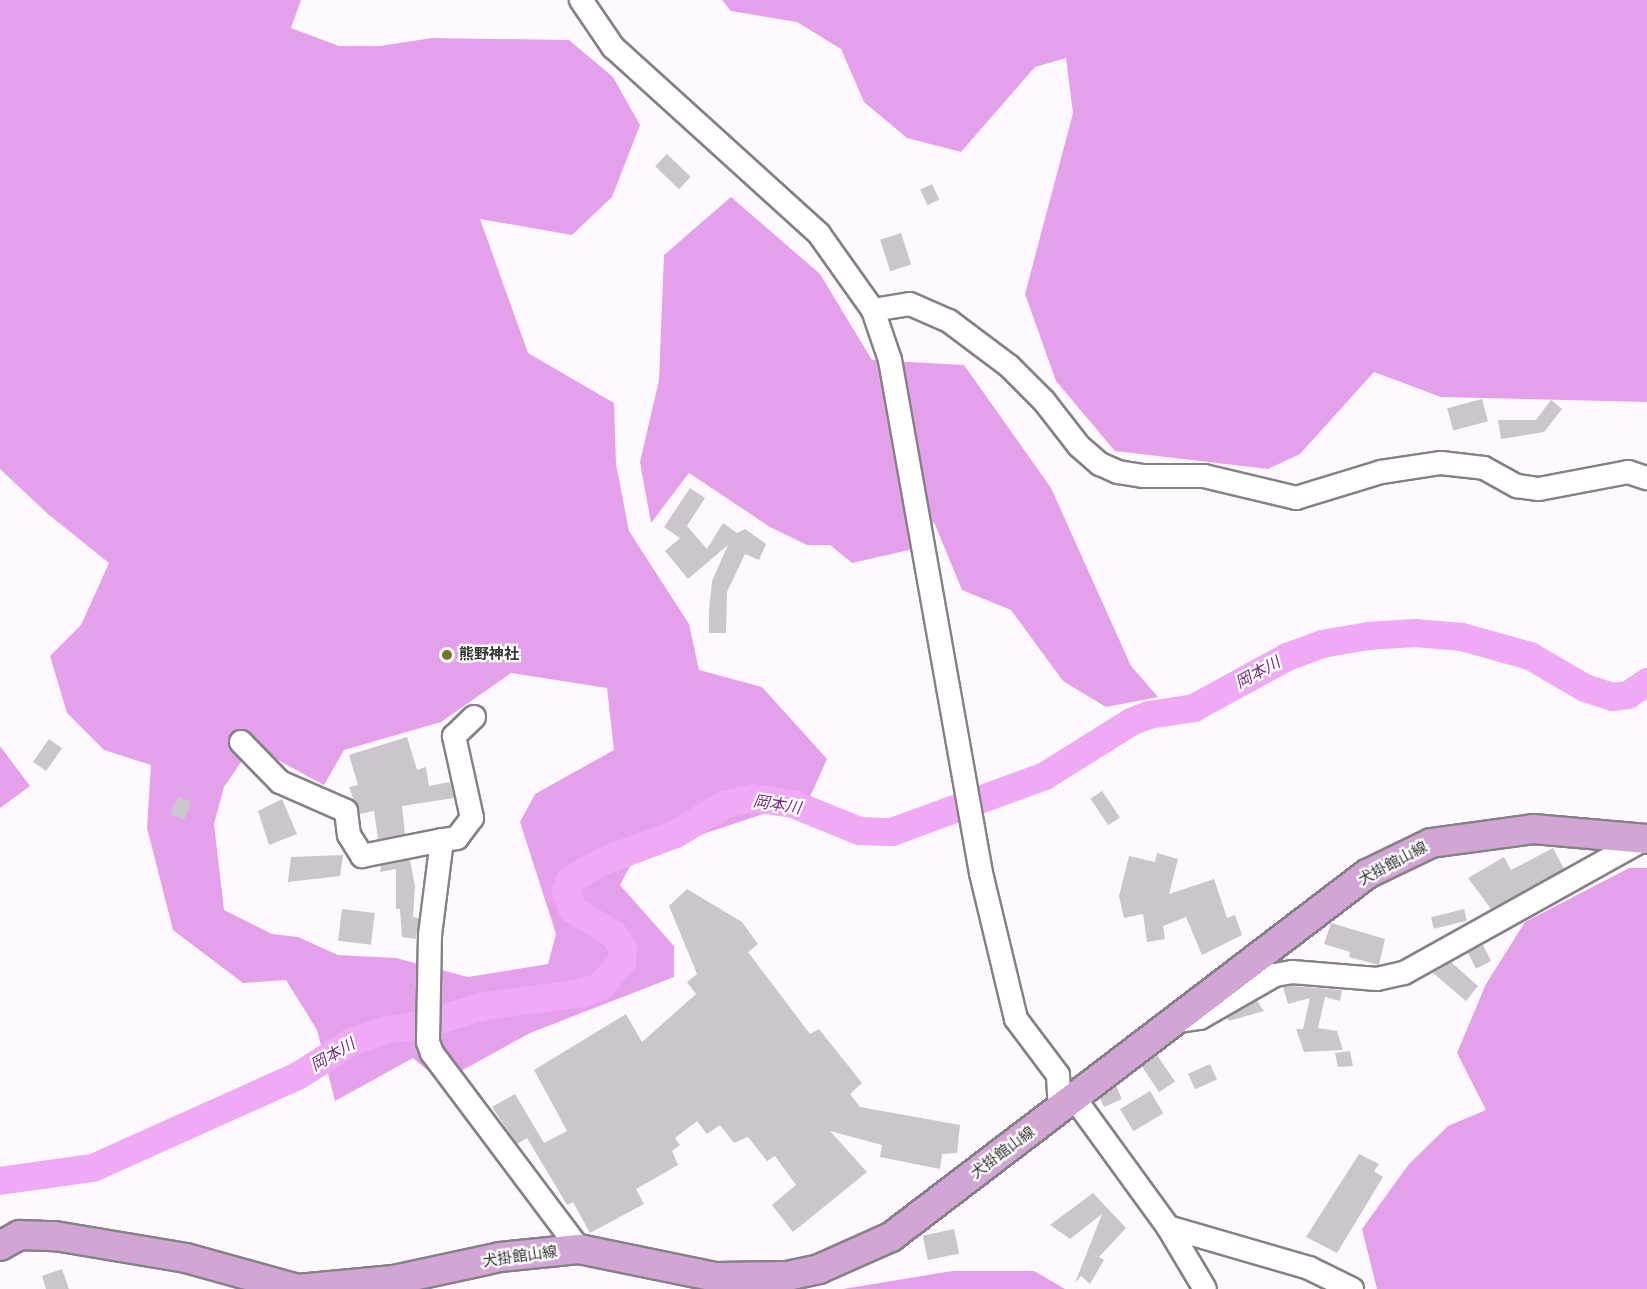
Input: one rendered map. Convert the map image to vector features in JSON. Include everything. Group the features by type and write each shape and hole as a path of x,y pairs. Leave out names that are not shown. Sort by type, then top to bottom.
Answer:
{"main road":[{"name":"犬掛館山線","path":"0,1246 20,1235 55,1236 186,1258 298,1289 394,1280 500,1257 579,1249 716,1277 777,1277 819,1269 891,1237 1076,1099 1367,874 1431,843 1533,829 1646,839"}],"street":[{"path":"581,0 613,47 819,234 873,310 890,360 964,760 981,873 1016,1019 1168,1227 1204,1289"},
{"path":"873,310 910,304 949,321 1009,366 1044,401 1079,446 1100,464 1118,472 1144,476 1204,476 1296,498 1381,472 1441,463 1484,468 1517,486 1539,489 1628,472 1647,478"},
{"path":"241,742 280,782 346,811 349,834 362,856 457,838 472,818 454,736 474,717"},
{"path":"1176,1022 1200,1018 1275,975 1292,972 1377,979 1404,973 1646,839"},
{"path":"442,840 430,935 428,1042 432,1053 579,1249"},
{"path":"1058,1075 1076,1099"},
{"path":"1168,1227 1309,1268 1352,1289"}],"shaded area":[{"path":"0,0 301,0 291,28 339,46 380,46 432,38 569,40 613,77 640,125 612,197 572,235 480,219 528,353 614,403 616,464 629,531 689,624 699,670 762,687 827,759 809,799 706,833 630,866 620,885 674,946 674,977 530,1033 441,1082 413,1058 335,1101 317,1030 286,980 243,983 173,930 147,828 151,765 104,750 67,713 50,656 81,625 109,563 48,514 0,469","holes":["511,673 607,688 614,750 535,794 520,822 556,934 548,964 468,977 396,958 338,955 298,937 272,934 224,910 214,824 224,787 252,746 324,785 344,750 441,722"]},
{"path":"722,0 1647,0 1647,402 1441,397 1374,372 1300,454 1268,469 1115,451 1056,381 1025,294 1073,113 1066,58 1035,67 961,152 907,138 864,102 841,49 797,22 731,11"},
{"path":"731,197 820,274 872,360 964,365 1051,488 1131,666 1158,697 1106,707 1063,681 1011,610 962,590 934,522 909,550 852,563 830,545 807,545 770,527 689,473 651,523 640,462 659,380 664,255"},
{"path":"0,746 30,786 0,808"},
{"path":"1629,868 1647,868 1647,1289 1377,1289 1362,1229 1409,1164 1448,1126 1486,1110 1457,1053 1486,984 1525,922"},
{"path":"952,1271 1034,1271 1065,1289 843,1289"}],"building":[{"path":"667,154 691,177 679,189 655,166"},
{"path":"932,184 939,199 927,205 920,189"},
{"path":"901,233 911,264 890,271 880,240"},
{"path":"1482,399 1488,421 1453,431 1447,408"},
{"path":"1551,400 1562,409 1544,432 1501,439 1498,420 1536,420"},
{"path":"690,488 705,498 687,526 707,549 723,523 737,533 745,529 766,544 759,560 745,554 727,592 726,633 709,633 709,611 712,581 728,545 688,579 665,551 680,538 664,527"},
{"path":"407,737 417,770 426,767 429,786 450,782 454,798 402,806 405,834 378,839 374,811 360,814 349,787 358,785 349,755"},
{"path":"49,739 62,748 46,771 33,762"},
{"path":"1102,791 1120,818 1108,825 1090,799"},
{"path":"178,796 192,802 184,820 170,814"},
{"path":"282,799 297,834 269,845 258,811"},
{"path":"1553,848 1564,869 1491,909 1468,878 1504,857 1511,870"},
{"path":"1157,853 1178,859 1169,894 1214,879 1227,918 1235,915 1242,935 1202,955 1186,917 1163,926 1165,939 1147,942 1143,914 1124,918 1119,896 1129,856 1155,862"},
{"path":"343,855 340,876 288,882 291,857"},
{"path":"410,860 415,886 413,917 419,918 416,939 402,937 400,909 396,909 396,869 380,872 381,866"},
{"path":"687,889 742,922 758,944 748,952 810,1034 819,1029 862,1083 850,1094 860,1107 960,1125 957,1153 942,1154 940,1169 880,1157 882,1145 830,1131 867,1172 793,1232 772,1205 796,1185 775,1156 767,1161 748,1137 734,1143 720,1125 707,1134 697,1121 675,1138 680,1145 672,1151 678,1165 636,1189 644,1204 590,1233 573,1202 567,1205 527,1138 517,1144 492,1107 515,1094 544,1143 567,1131 534,1070 626,1014 642,1042 696,994 687,982 697,974 669,906"},
{"path":"342,909 375,913 371,945 338,941"},
{"path":"1464,909 1467,921 1434,929 1431,917"},
{"path":"1331,923 1385,939 1379,965 1349,957 1350,952 1324,944"},
{"path":"1483,945 1491,961 1476,969 1468,953"},
{"path":"1451,962 1478,986 1466,1001 1433,973"},
{"path":"1283,987 1342,990 1340,1001 1325,997 1318,1028 1337,1031 1343,1050 1304,1052 1296,1029 1303,1029 1310,998 1288,1004"},
{"path":"1257,1001 1264,1011 1229,1021 1227,1018"},
{"path":"1350,1051 1353,1066 1338,1067 1335,1053"},
{"path":"1157,1055 1175,1082 1159,1092 1141,1066"},
{"path":"1210,1064 1217,1080 1195,1089 1188,1074"},
{"path":"1116,1086 1122,1099 1104,1107 1100,1098"},
{"path":"1150,1091 1163,1113 1133,1131 1120,1109"},
{"path":"1359,1154 1379,1164 1374,1171 1383,1177 1337,1253 1306,1237"},
{"path":"1093,1193 1126,1228 1099,1257 1104,1260 1090,1284 1081,1276 1075,1283 1102,1214 1070,1239 1050,1225"},
{"path":"954,1229 959,1253 928,1260 923,1236"},
{"path":"62,1269 69,1289 46,1289 42,1276"}],"waterway":[{"name":"岡本川","path":"0,1181 93,1168 298,1076 351,1042 387,1030 422,1025 485,1006 582,993 601,986 622,962 623,948 614,935 572,909 566,891 570,880 603,861 676,834 724,805 752,798 793,804 859,831 892,832 1045,776 1131,722 1149,715 1194,708 1287,657 1322,644 1368,636 1415,633 1462,637 1530,656 1585,688 1612,697 1628,695 1647,682"}],"place":[{"name":"熊野神社","path":"447,655"}]}
